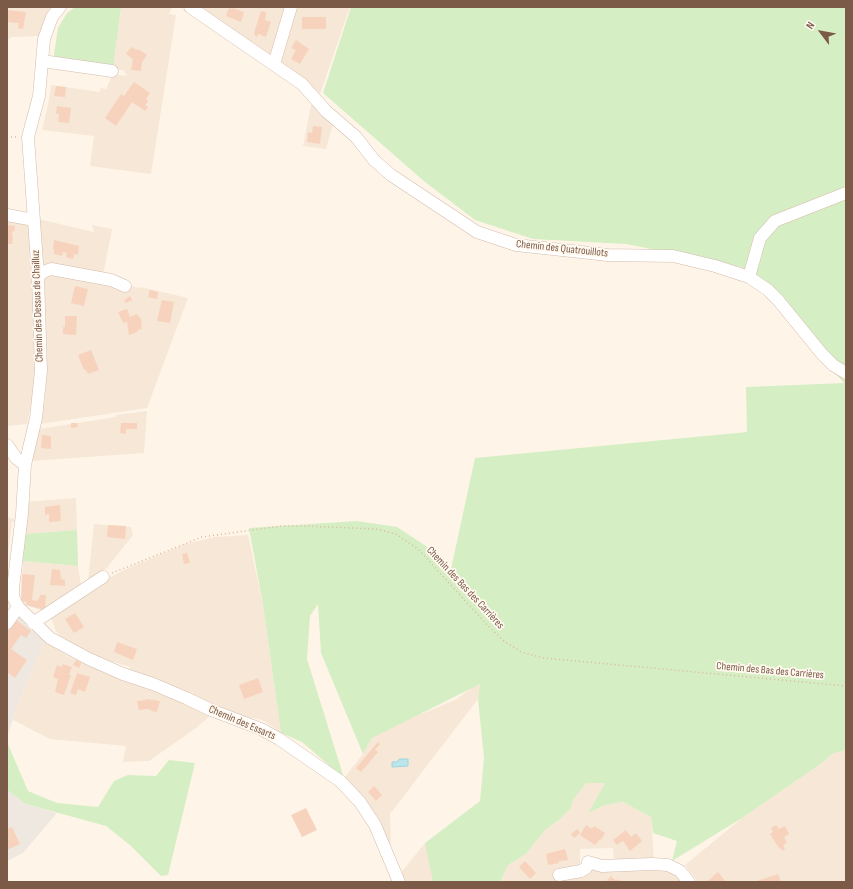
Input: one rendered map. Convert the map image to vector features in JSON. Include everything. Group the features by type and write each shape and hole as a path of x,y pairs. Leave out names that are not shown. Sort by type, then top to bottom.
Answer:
{"street":[{"name":"Chemin des Dessus de Chailluz","path":"13,600 13,588 22,514 25,465 36,418 41,371 38,277 28,137 39,96 42,77 44,39 52,17 60,7"},
{"name":"Chemin des Quatrouillots","path":"190,7 302,84 326,111 356,137 374,160 391,175 477,232 516,245 608,255 673,256 715,266 749,277 768,290 822,354 833,365 846,373"},
{"path":"274,64 291,7"},
{"path":"42,61 112,71"},
{"path":"749,277 760,238 775,221 846,193"},
{"path":"7,215 34,220"},
{"path":"38,277 43,272 51,269 111,280 125,286"},
{"path":"7,445 16,458 25,465"},
{"path":"33,623 103,577"},
{"path":"7,623 13,600"},
{"name":"Chemin des Essarts","path":"13,600 33,623 50,638 88,659 261,729 314,762 340,781 360,802 375,825 399,882"},
{"path":"559,875 581,871 586,868 589,863 602,866 652,864 668,865 680,871 689,882"}],"path":[{"name":"Chemin des Bas des Carrières","path":"103,577 202,537 281,526 376,529 396,534 418,549 490,628 504,641 521,652 544,658 846,686"}],"shaded area":[{"path":"7,7 51,7 47,13 39,36 11,37 7,41"},
{"path":"107,7 172,7 169,14 176,15 151,174 90,166 94,136 42,130 51,85 100,92 100,88 106,89 113,74 127,76 123,70 113,69 121,9"},
{"path":"198,7 350,7 320,94 307,81"},
{"path":"312,101 334,121 326,149 303,146"},
{"path":"7,213 28,216 31,271 34,272 33,318 35,369 33,394 27,424 7,426"},
{"path":"38,219 94,232 92,225 112,229 103,275 40,263"},
{"path":"44,269 141,287 188,298 147,408 40,424 45,400 47,365"},
{"path":"147,411 144,453 31,461 39,429"},
{"path":"76,498 77,530 24,534 25,502"},
{"path":"7,517 17,520 17,522 12,521 7,560"},
{"path":"94,524 131,527 133,535 106,569 88,582"},
{"path":"248,535 263,605 281,733 266,722 259,719 228,714 156,679 128,671 130,667 87,652 60,636 56,631 50,616 99,583 128,568 186,544 215,537"},
{"path":"23,561 78,566 81,586 46,612 26,605 21,601"},
{"path":"17,615 28,627 45,640 18,704 7,737 7,630"},
{"path":"45,640 66,655 81,662 101,671 142,685 211,715 196,728 149,761 123,762 126,746 50,739 13,720 18,704"},
{"path":"480,683 478,699 390,814 391,851 378,817 348,780 344,778 363,754 372,738 376,726 424,713 457,699"},
{"path":"846,750 846,882 698,882 685,865 742,818 822,763 832,754"},
{"path":"586,783 605,783 588,813 605,805 623,802 651,817 654,860 614,861 613,848 580,849 580,872 593,870 668,868 685,882 500,882 508,865 526,854 546,829 559,820 570,809 574,799"},
{"path":"7,790 26,804 57,813 23,853 7,861"},
{"path":"425,843 445,855 446,882 402,882 399,875"}],"green space":[{"path":"75,7 121,8 113,69 53,61 58,28 67,13"},
{"path":"351,7 846,7 846,750 832,754 822,763 742,818 672,861 677,841 653,833 651,817 623,802 605,805 588,813 605,783 586,783 574,799 570,809 559,820 546,829 526,854 508,865 500,882 433,882 425,843 480,801 484,758 478,699 480,684 372,738 363,754 321,653 318,604 310,616 307,659 344,778 302,742 281,733 263,605 249,528 357,521 397,527 426,546 451,569 475,458 747,432 746,387 844,383 741,267 626,244 533,239 475,220 425,182 323,93"},
{"path":"77,530 78,566 23,561 24,534"},
{"path":"7,742 28,791 57,803 98,807 114,781 128,775 156,776 169,760 195,763 168,875 161,876 131,846 106,826 26,804 7,790"}],"water":[{"path":"400,759 408,759 408,766 392,767 392,762 396,762"}],"building":[{"path":"229,8 244,12 241,22 226,16"},
{"path":"7,10 26,12 23,29 18,28 19,23 7,22"},
{"path":"261,11 266,12 265,20 271,22 266,37 258,34 257,37 254,33"},
{"path":"302,17 326,17 326,29 302,29"},
{"path":"296,40 309,49 300,64 291,59 296,50 291,48"},
{"path":"131,47 137,50 138,49 147,55 142,62 141,71 131,70 133,59 126,54"},
{"path":"134,82 150,93 146,99 148,101 145,105 148,107 145,111 132,102 116,126 105,118 121,94 124,96"},
{"path":"56,86 66,87 65,97 54,96"},
{"path":"57,106 71,108 69,123 58,122 59,114 56,114"},
{"path":"313,126 322,127 320,144 307,142 308,132 312,133"},
{"path":"7,225 15,226 14,232 12,231 12,244 7,244"},
{"path":"54,240 79,246 78,255 74,254 73,259 66,257 67,253 63,252 62,256 54,254"},
{"path":"75,286 88,289 84,306 71,303"},
{"path":"150,290 158,292 157,299 148,297"},
{"path":"130,296 132,300 126,303 124,300"},
{"path":"162,300 174,302 170,323 157,321"},
{"path":"127,309 130,317 137,314 142,323 142,329 129,335 127,322 123,323 118,312"},
{"path":"65,316 77,316 76,335 63,334 63,327 65,327"},
{"path":"91,350 99,370 88,374 86,370 84,370 78,355"},
{"path":"71,423 77,423 78,427 71,428"},
{"path":"121,423 137,423 137,429 126,429 126,434 120,433"},
{"path":"42,435 51,436 51,449 41,448"},
{"path":"60,505 61,521 49,522 49,514 45,515 45,507"},
{"path":"108,525 126,526 125,539 107,537"},
{"path":"187,553 190,563 184,564 182,554"},
{"path":"52,569 60,570 61,579 65,580 65,586 50,585"},
{"path":"22,574 35,575 32,600 37,601 40,595 46,595 45,610 26,605 26,602 21,601"},
{"path":"75,613 84,627 74,633 65,619"},
{"path":"16,620 31,631 26,638 21,635 11,649 27,660 15,678 7,672 7,637 9,635 7,633"},
{"path":"117,642 137,649 133,660 114,652"},
{"path":"76,660 81,663 79,668 73,665"},
{"path":"63,664 72,667 69,675 71,675 64,695 55,692 58,679 53,677 57,665 62,667"},
{"path":"77,673 90,677 85,692 78,689 76,695 70,693"},
{"path":"258,678 263,692 244,699 239,685"},
{"path":"146,699 160,701 157,712 147,709 139,710 137,701"},
{"path":"378,742 380,744 375,750 378,752 361,772 356,768"},
{"path":"374,786 382,795 376,801 368,792"},
{"path":"306,808 317,830 302,837 291,815"},
{"path":"586,825 592,829 594,826 605,833 601,840 600,839 595,845 580,835"},
{"path":"776,825 779,829 785,826 789,834 784,837 787,843 783,845 785,849 782,851 770,834 773,832 771,828"},
{"path":"12,827 20,844 7,850 7,829"},
{"path":"577,829 580,833 574,838 571,834"},
{"path":"626,830 631,837 636,833 642,841 630,851 623,841 617,845 613,840"},
{"path":"565,849 568,860 559,861 559,863 548,865 546,854"},
{"path":"525,861 536,873 530,879 519,867"},
{"path":"718,872 726,882 706,882 709,880"},
{"path":"778,874 781,882 754,882"},
{"path":"611,876 616,881 618,879 621,882 606,882"}]}
